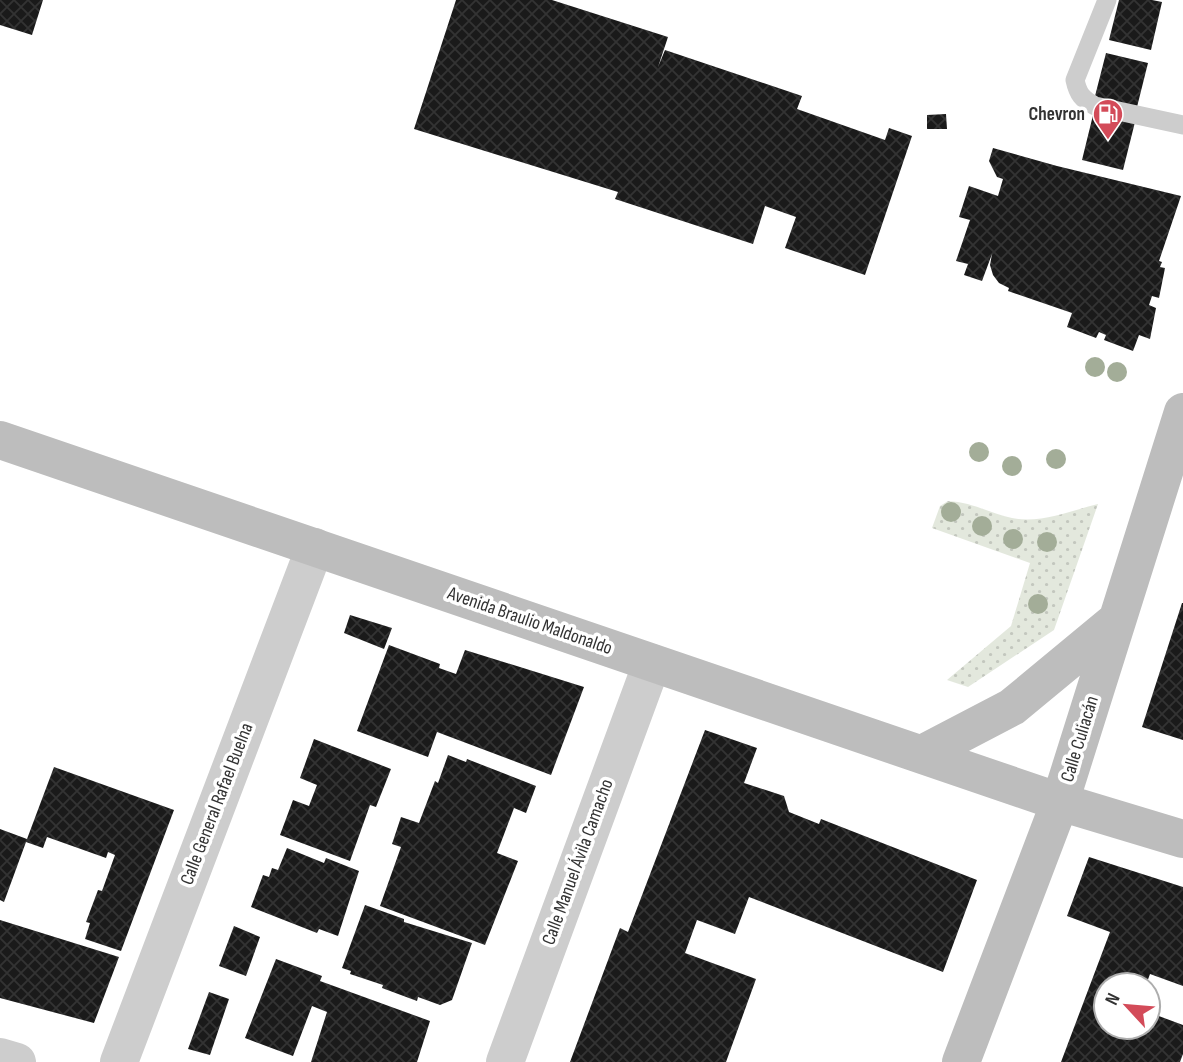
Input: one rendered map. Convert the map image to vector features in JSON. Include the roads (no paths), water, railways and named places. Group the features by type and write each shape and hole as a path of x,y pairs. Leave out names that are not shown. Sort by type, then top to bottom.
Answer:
{"street":[{"name":"Calle Culiacán","path":"961,1062 1060,802 1116,621 1177,453 1183,411"},
{"name":"Avenida Braulio Maldonaldo","path":"0,440 1060,802 1183,839"},
{"name":"Calle General Rafael Buelna","path":"119,1062 315,547"},
{"path":"922,754 1012,707 1116,621"},
{"name":"Calle Manuel Ávila Camacho","path":"505,1062 652,663"},
{"path":"0,1057 17,1062"}],"lane":[{"path":"1107,0 1075,80 1077,93 1094,106 1183,125"}],"place":[{"name":"Chevron","path":"1108,141"}]}
